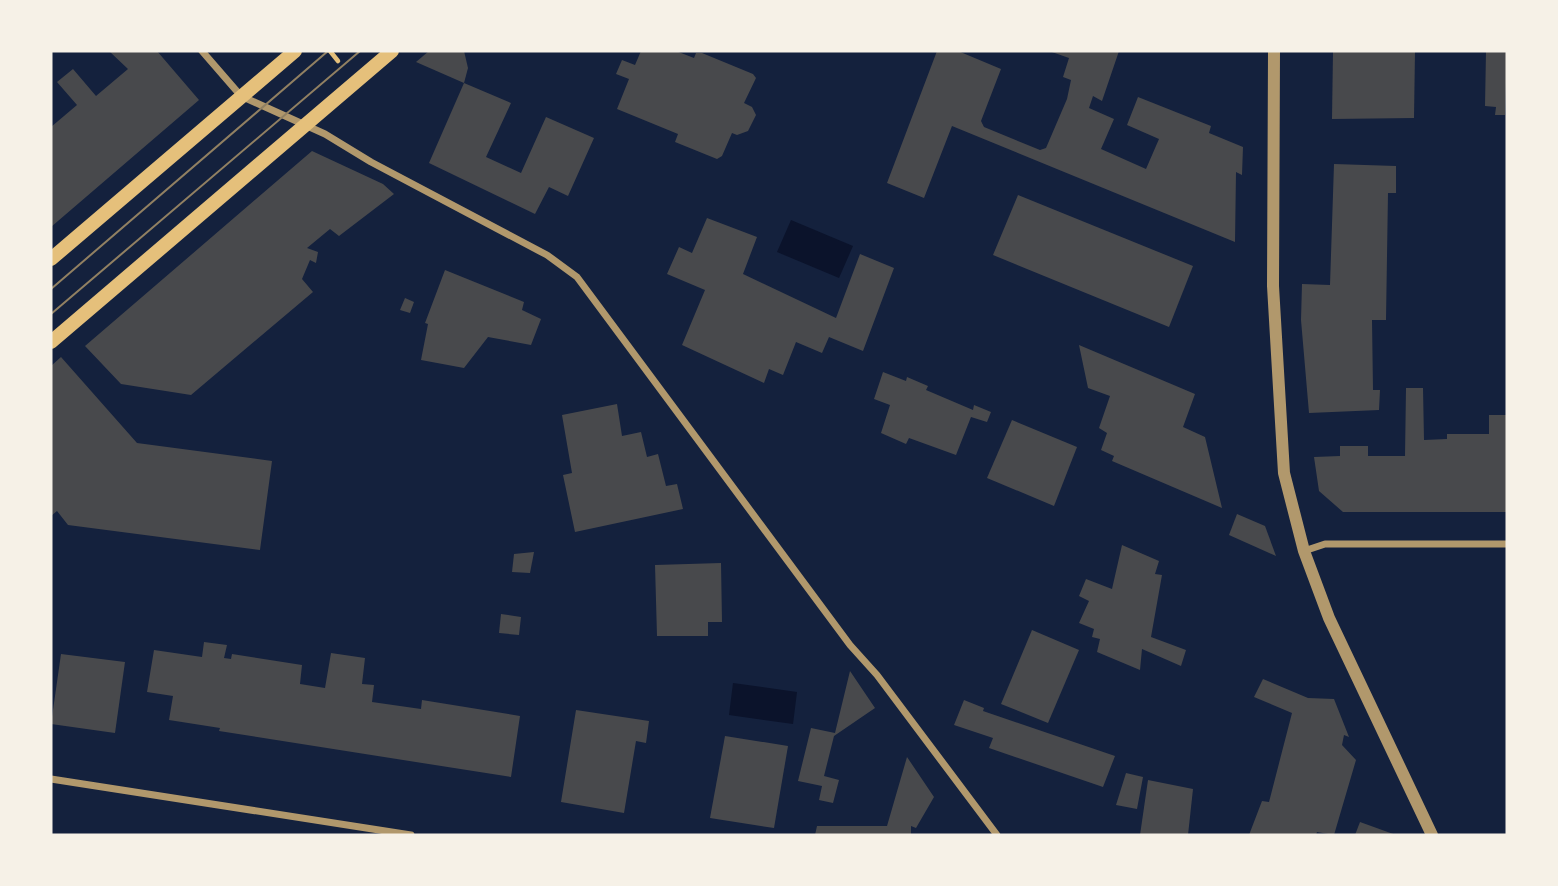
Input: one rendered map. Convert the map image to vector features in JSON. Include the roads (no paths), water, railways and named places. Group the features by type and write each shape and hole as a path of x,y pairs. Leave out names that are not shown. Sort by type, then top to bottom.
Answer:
{"main road":[{"path":"51,259 295,51"},
{"path":"51,342 392,51"}],"street":[{"path":"202,51 241,96 306,124 547,255 577,277 850,645 877,675 997,835"},
{"path":"1274,51 1273,286 1278,410 1284,472 1304,551 1329,618 1432,835"},
{"path":"1304,551 1325,544 1507,544"},
{"path":"51,779 411,835"}],"water":[{"path":"791,220 853,246 839,278 777,252"},
{"path":"733,683 797,692 793,724 729,715"}],"tram line":[{"path":"51,289 328,51"},
{"path":"51,314 360,51"}]}
